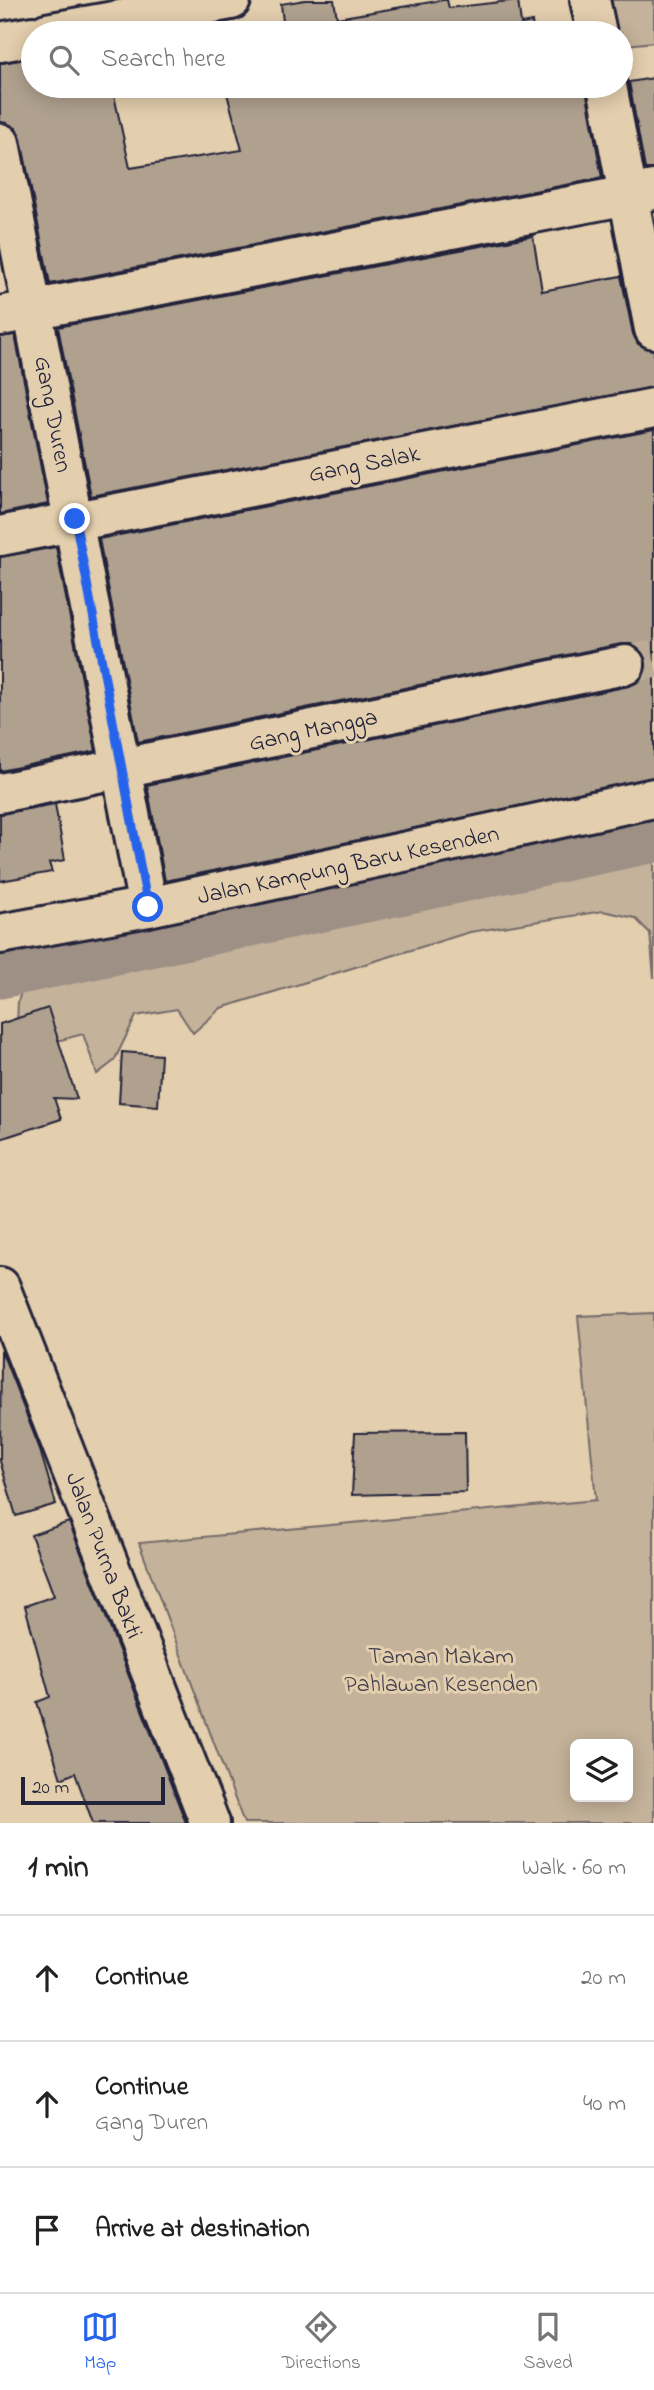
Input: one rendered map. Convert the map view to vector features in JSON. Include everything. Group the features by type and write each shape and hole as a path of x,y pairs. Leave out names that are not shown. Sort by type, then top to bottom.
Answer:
{"street":[{"path":"114,21 231,0"},
{"path":"590,0 594,21"},
{"path":"0,42 21,38"},
{"path":"611,98 641,193 654,329"},
{"name":"Gang Duren","path":"0,143 17,313 75,519 148,907"},
{"path":"17,313 641,193"},
{"name":"Gang Salak","path":"0,536 75,519 654,408"},
{"name":"Gang Mangga","path":"0,793 625,664"},
{"name":"Jalan Kampung Baru Kesenden","path":"0,934 148,907 654,798"},
{"name":"Jalan Purna Bakti","path":"0,1287 210,1823"}],"green space":[{"path":"611,0 654,0 654,42 633,44 633,21 614,21"},
{"path":"654,855 654,978 650,933 635,918 603,911 470,932 221,1008 193,1033 177,1009 136,1016 114,1061 97,1074 83,1034 57,1041 17,1025 18,1001 24,984"},
{"name":"Taman Makam Pahlawan Kesenden","path":"654,1313 654,1823 244,1823 139,1543 596,1500 578,1316"}],"building":[{"path":"305,0 334,0 337,18 443,0 447,0 449,8 518,0 521,21 283,21 281,4"},
{"path":"21,60 21,98 115,98 130,168 242,150 228,98 588,98 602,178 50,284 21,139 16,128 0,122 0,63"},
{"path":"654,78 654,169 645,169 632,98 633,81"},
{"path":"533,236 542,291 621,276 633,334 638,344 654,350 654,387 91,496 58,327"},
{"path":"15,335 48,504 0,514 0,337"},
{"path":"654,430 654,777 165,881 147,785 629,686 640,681 646,671 646,661 641,650 631,644 621,644 138,742 99,539"},
{"path":"56,547 96,751 0,771 0,557"},
{"path":"55,804 65,860 49,863 52,872 0,881 0,814"},
{"path":"48,1008 77,1099 54,1098 61,1119 0,1139 0,1024"},
{"path":"122,1052 161,1055 158,1106 119,1103"},
{"path":"1,1350 39,1447 56,1504 16,1516 0,1461"},
{"path":"465,1432 466,1492 352,1495 355,1433"},
{"path":"69,1522 186,1823 93,1823 75,1773 61,1779 37,1702 50,1697 25,1606 54,1596 31,1535"}],"waterway":[{"path":"0,973 654,837"}],"tunnel":[{"path":"625,665 654,659"}],"route":[{"path":"75,519 148,907"}]}
